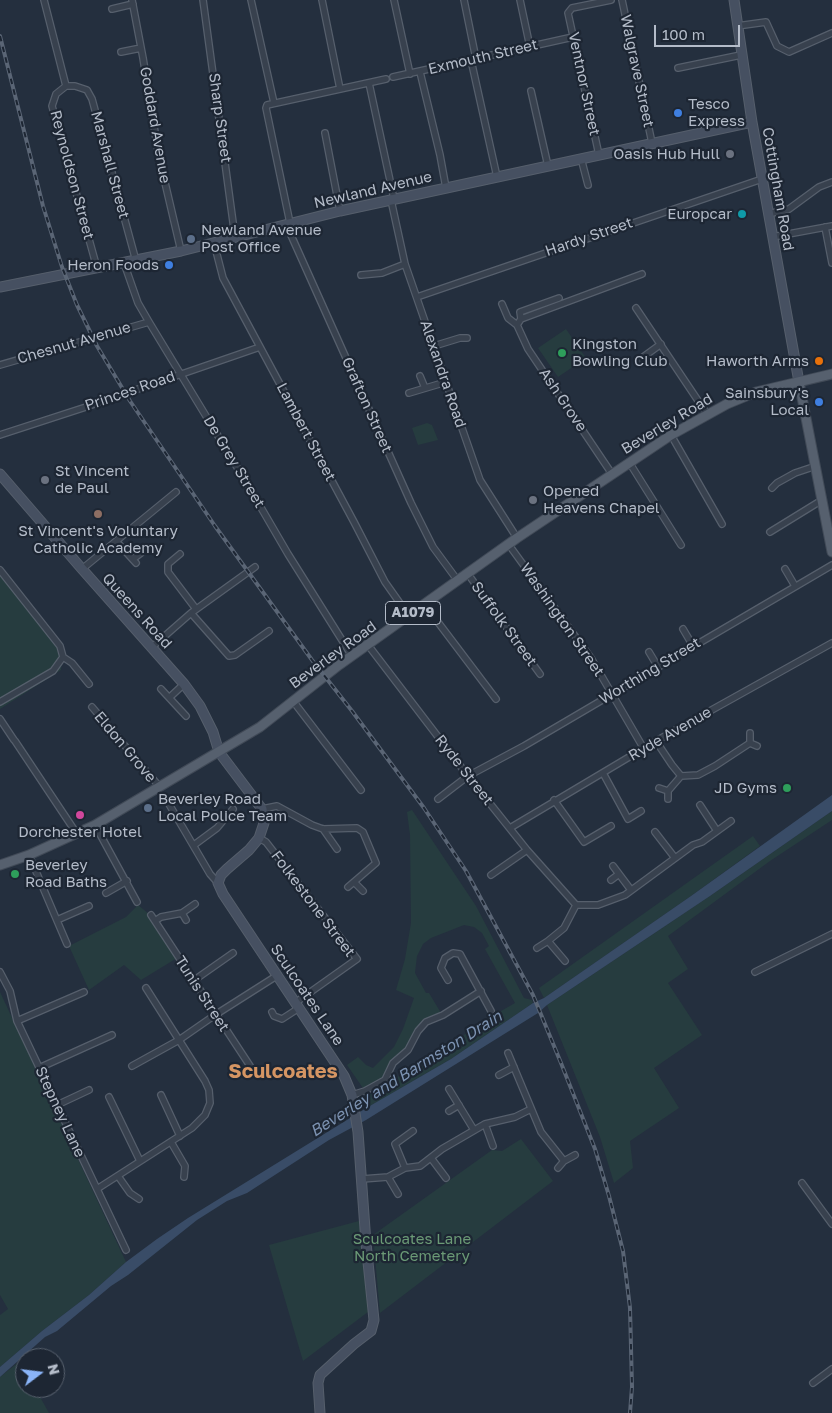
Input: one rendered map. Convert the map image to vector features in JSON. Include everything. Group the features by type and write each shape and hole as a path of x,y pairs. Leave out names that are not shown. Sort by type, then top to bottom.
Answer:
{"main road":[{"name":"Beverley Road","path":"0,865 29,855 95,825 260,727 352,656 517,538 671,435 707,414 756,392 832,374"},
{"path":"800,382 822,500 829,526 832,552"}],"street":[{"name":"Reynoldson Street","path":"44,0 66,86 56,94 52,106 97,268"},
{"name":"Sharp Street","path":"203,0 235,237"},
{"path":"251,0 274,103 386,79"},
{"path":"322,0 340,89"},
{"path":"394,0 410,74"},
{"path":"464,0 497,177"},
{"path":"520,0 530,46"},
{"name":"Ventnor Street","path":"599,155 568,13 572,8 611,0"},
{"name":"Walgrave Street","path":"622,0 652,143"},
{"name":"Cottingham Road","path":"734,0 752,122 800,382"},
{"path":"112,9 132,2"},
{"name":"Goddard Avenue","path":"132,2 159,157 181,250"},
{"path":"737,26 766,22 777,46 789,52 832,33"},
{"name":"Exmouth Street","path":"393,77 573,37"},
{"path":"122,52 141,48"},
{"path":"678,68 741,55"},
{"path":"420,72 446,188"},
{"name":"Alexandra Road","path":"369,83 405,264 480,480 517,538"},
{"name":"Marshall Street","path":"66,86 75,86 87,90 92,99 136,260"},
{"path":"531,91 548,166"},
{"name":"Grafton Street","path":"274,103 267,105 266,108 288,224 411,503 433,547 458,581"},
{"name":"Newland Avenue","path":"0,288 124,263 214,243 340,211 752,122"},
{"path":"325,133 340,211"},
{"path":"582,158 588,185"},
{"name":"Hardy Street","path":"417,297 762,179"},
{"path":"768,214 789,209 819,187 832,182"},
{"path":"772,237 832,226"},
{"path":"825,227 832,262"},
{"name":"Lambert Street","path":"214,243 223,278 354,522 384,582 408,616"},
{"name":"De Grey Street","path":"124,263 138,303 149,322 288,554 352,656"},
{"path":"361,275 382,273 405,264"},
{"path":"516,325 521,319 642,274"},
{"path":"521,319 520,312 559,298"},
{"name":"Ash Grove","path":"502,304 508,318 516,325 528,349 612,474"},
{"path":"636,308 707,414"},
{"name":"Chesnut Avenue","path":"0,365 149,322"},
{"path":"434,346 460,338 467,338"},
{"path":"640,360 661,344"},
{"name":"Princes Road","path":"0,435 260,347"},
{"path":"420,376 425,388"},
{"path":"409,393 446,382"},
{"path":"671,435 722,524"},
{"path":"629,462 681,545"},
{"path":"771,488 796,473 816,466"},
{"name":"Queens Road","path":"0,474 184,684 213,732 219,752"},
{"path":"82,569 176,492"},
{"path":"770,532 822,500"},
{"path":"116,541 134,561 141,553"},
{"name":"Washington Street","path":"509,544 591,658 644,749"},
{"path":"180,554 168,564 168,572 193,611 229,656 235,655 269,631"},
{"name":"Worthing Street","path":"438,799 468,776 531,742 832,565"},
{"path":"151,648 193,611 255,566"},
{"path":"785,569 795,586"},
{"path":"0,570 60,646 64,658 72,663 89,684"},
{"name":"Suffolk Street","path":"468,574 540,674"},
{"path":"425,605 496,699"},
{"path":"683,629 693,646"},
{"name":"Ryde Avenue","path":"510,828 554,800 668,734 832,643"},
{"name":"Ryde Street","path":"368,645 527,850 576,905"},
{"path":"649,652 658,667"},
{"path":"0,702 53,671 64,658"},
{"path":"170,697 184,684"},
{"path":"161,689 186,716"},
{"path":"293,701 361,790"},
{"name":"Eldon Grove","path":"92,707 159,786"},
{"path":"0,719 77,834"},
{"path":"750,734 750,743"},
{"path":"656,741 681,776"},
{"path":"750,743 757,746"},
{"path":"668,799 668,791 681,776 698,775 716,766 750,743"},
{"path":"166,799 210,874 218,883 221,875 227,868 249,850 259,838 264,822 262,809 219,752"},
{"path":"603,772 628,819 641,811"},
{"path":"659,788 668,791"},
{"path":"554,800 584,842 611,826"},
{"path":"700,805 717,831"},
{"path":"262,809 277,806 323,829 357,828 363,832 376,863 348,887"},
{"path":"194,845 217,828 232,809"},
{"path":"537,948 564,928 576,905 598,905 615,900 731,821"},
{"path":"95,825 137,902"},
{"path":"323,829 337,849"},
{"path":"655,832 675,858"},
{"name":"Folkestone Street","path":"259,838 266,842 357,960 297,1005"},
{"path":"491,875 527,850"},
{"path":"29,855 67,944"},
{"path":"613,866 631,890"},
{"path":"611,880 619,874"},
{"path":"106,893 127,881"},
{"path":"354,882 363,891"},
{"name":"Sculcoates Lane","path":"218,883 222,894 337,1064 352,1095 356,1113 374,1320 371,1332 354,1344 320,1375 318,1383 320,1413"},
{"path":"155,921 161,916 182,913 195,904"},
{"path":"58,920 89,906"},
{"path":"182,913 186,920"},
{"name":"Tunis Street","path":"151,915 254,1072"},
{"path":"755,972 832,934"},
{"path":"548,941 565,962"},
{"path":"193,981 233,953"},
{"path":"448,980 442,968 445,958 453,953 460,954 491,1011"},
{"name":"Stepney Lane","path":"0,972 10,991 17,1020 126,1250"},
{"path":"132,1066 179,1040 278,975"},
{"path":"97,1189 192,1128 205,1115 210,1102 209,1090 205,1081 146,988"},
{"path":"352,1095 365,1092 385,1080 392,1063 408,1050 418,1031 426,1022 443,1015 480,991"},
{"path":"17,1020 84,992"},
{"path":"272,1012 274,1016 282,1019 297,1005"},
{"path":"39,1068 112,1035"},
{"path":"508,1054 541,1132 564,1161"},
{"path":"499,1075 514,1067"},
{"path":"449,1089 474,1130"},
{"path":"57,1105 89,1090"},
{"path":"161,1095 180,1136"},
{"path":"109,1096 140,1161"},
{"path":"450,1111 459,1105"},
{"path":"362,1179 388,1176 405,1168 420,1166 442,1149 485,1124 515,1117 532,1109"},
{"path":"485,1124 492,1146"},
{"path":"405,1168 396,1144 413,1131"},
{"path":"171,1142 185,1166 184,1177"},
{"path":"558,1168 564,1161 574,1155"},
{"path":"431,1158 446,1178"},
{"path":"118,1176 130,1193 139,1199"},
{"path":"388,1176 398,1194"},
{"path":"802,1183 832,1224"},
{"path":"813,1383 832,1369"}],"green space":[{"name":"Kingston Bowling Club","path":"566,329 586,358 558,377 538,348"},
{"path":"427,423 432,425 438,440 418,445 412,428"},
{"path":"0,570 59,640 62,657 61,670 0,709"},
{"path":"412,810 476,906 524,998 532,1000 533,1003 451,1059 368,1107 365,1097 515,1003 485,949 489,946 482,933 474,927 464,925 431,938 423,944 417,956 415,973 426,993 429,993 441,1013 420,1025 411,1044 389,1073 365,1091 347,1065 358,1057 366,1065 373,1068 394,1047 403,1029 414,998 396,990 405,959 411,923 410,835 407,812"},
{"path":"832,811 832,820 770,861 668,936 688,969 668,983 702,1035 654,1068 679,1108 630,1141 633,1168 614,1183 600,1137 547,1005 710,896"},
{"path":"753,836 760,846 544,998 539,988"},
{"path":"138,905 149,914 177,958 141,980 124,965 89,990 69,946 126,917"},
{"path":"0,992 126,1262 89,1295 22,1348 15,1348 15,1354 0,1367 0,1315 8,1309 0,1295"},
{"name":"Sculcoates Lane North Cemetery","path":"521,1139 553,1181 380,1313 373,1235 492,1150 502,1151"},
{"path":"359,1221 368,1312 303,1361 269,1245"},
{"path":"15,1365 15,1398 41,1398 49,1413 0,1413 0,1377"}],"water":[{"path":"832,795 832,811 710,896 547,1005 538,1013 366,1120 329,1140 247,1193 227,1201 197,1220 128,1275 111,1286 57,1331 45,1337 33,1348 22,1348 89,1295 126,1262 188,1218 368,1107 451,1059 533,1003 544,998"},
{"path":"15,1354 15,1364 0,1377 0,1367"}],"railway":[{"path":"0,36 43,206 62,267 77,305 97,346 130,401 215,526 312,660 424,808 466,871 533,995 595,1149 623,1251 630,1308 632,1387 630,1413"}],"place":[{"name":"Tesco Express","path":"678,113"},
{"name":"Oasis Hub Hull","path":"730,154"},
{"name":"Europcar","path":"742,214"},
{"name":"Newland Avenue Post Office","path":"191,239"},
{"name":"Heron Foods","path":"169,265"},
{"name":"Kingston Bowling Club","path":"562,353"},
{"name":"Haworth Arms","path":"819,361"},
{"name":"Sainsbury's Local","path":"819,402"},
{"name":"St Vincent de Paul","path":"45,480"},
{"name":"Opened Heavens Chapel","path":"533,500"},
{"name":"St Vincent's Voluntary Catholic Academy","path":"98,514"},
{"name":"JD Gyms","path":"787,788"},
{"name":"Beverley Road Local Police Team","path":"148,808"},
{"name":"Dorchester Hotel","path":"80,815"},
{"name":"Beverley Road Baths","path":"15,874"}],"district":[{"name":"Sculcoates","path":"283,1072"}],"water label":[{"name":"Beverley and Barmston Drain","path":"406,1074"}]}
